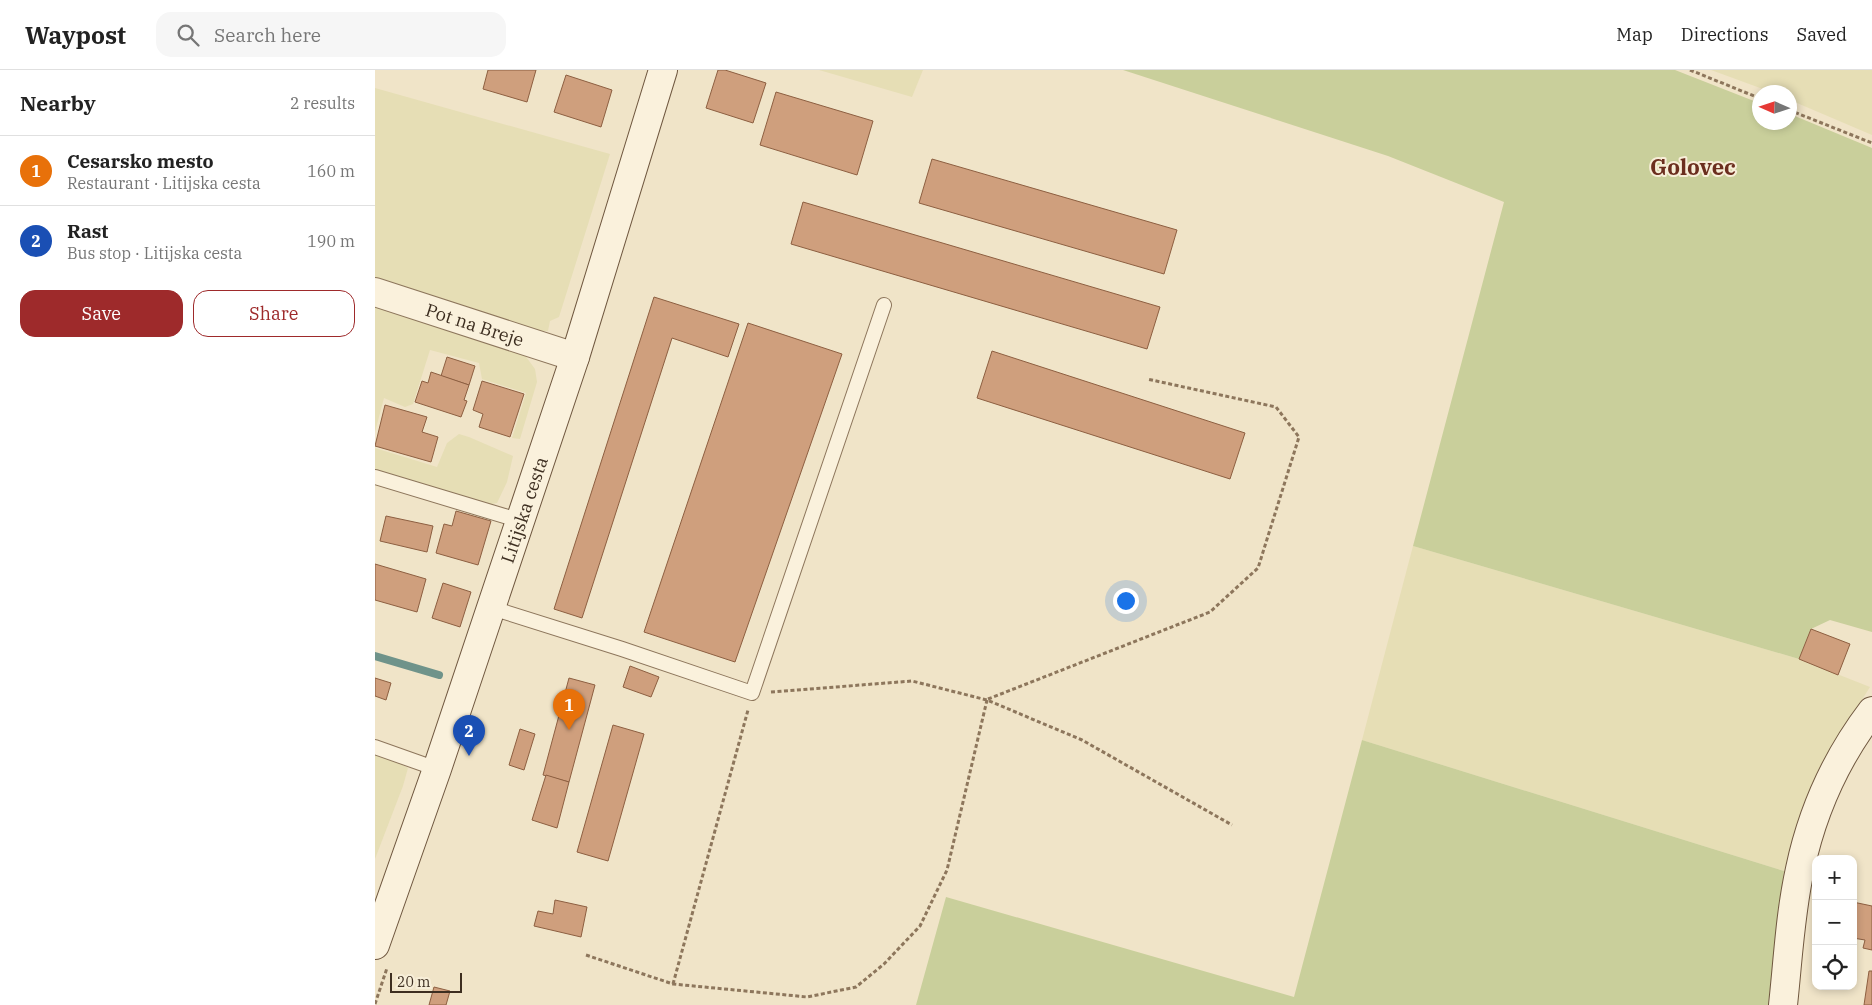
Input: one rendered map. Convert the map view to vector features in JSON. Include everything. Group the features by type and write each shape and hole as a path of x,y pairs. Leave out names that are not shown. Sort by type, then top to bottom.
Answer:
{"main road":[{"name":"Litijska cesta","path":"375,945 492,608 575,357 663,70"},
{"name":"Pot na Breje","path":"375,292 575,357"},
{"path":"1783,1005 1794,900 1810,832 1833,774 1872,711"}],"lane":[{"path":"492,608 752,693 884,305"},
{"path":"375,477 521,521"},
{"path":"375,747 437,769"}],"path":[{"path":"1690,70 1752,95"},
{"path":"1797,113 1872,143"},
{"path":"987,700 1210,612 1258,568 1299,437 1276,407 1147,379"},
{"path":"673,984 752,693 912,681 987,700 1082,740 1232,825"},
{"path":"586,955 673,984 807,997 856,987 884,964 920,926 947,870 987,700"}],"shaded area":[{"path":"819,70 923,70 912,97"},
{"path":"1711,70 1872,70 1872,135 1797,103 1797,85 1752,85"},
{"path":"375,88 610,154 559,317 550,321 548,331 531,331 375,282"},
{"path":"375,306 524,354 535,369 537,382 520,439 512,438 526,393 482,379 479,363 430,350 413,404 405,407 384,398 375,432"},
{"path":"459,434 513,456 507,482 497,503 487,505 375,476 375,448 437,467 447,443"},
{"path":"1413,546 1799,659 1870,687 1839,736 1811,787 1784,871 1362,740"},
{"path":"375,754 392,759 408,768 375,859"}],"green space":[{"path":"1123,70 1675,70 1752,100 1752,130 1797,130 1797,117 1872,148 1872,632 1830,620 1811,629 1799,659 1413,546 1504,202 1388,156"},
{"path":"1362,740 1784,871 1768,1005 916,1005 946,897 1294,997"}],"building":[{"path":"488,70 536,70 527,102 483,89"},
{"path":"718,70 725,70 766,83 753,123 706,108"},
{"path":"566,75 612,90 601,127 554,112"},
{"path":"776,92 873,121 857,175 760,145"},
{"path":"932,159 1177,230 1164,274 919,203"},
{"path":"803,202 1160,307 1147,349 791,244"},
{"path":"654,297 739,324 728,357 672,338 582,618 554,609"},
{"path":"748,323 842,354 735,662 644,632"},
{"path":"992,351 1245,433 1230,479 977,398"},
{"path":"447,357 475,366 469,385 441,376"},
{"path":"431,372 469,385 464,400 467,401 461,417 415,402 422,381 428,383"},
{"path":"482,381 524,394 510,437 479,427 483,414 473,410"},
{"path":"385,405 427,417 422,432 438,437 431,462 375,446"},
{"path":"456,511 491,521 478,565 436,553 444,524 452,526"},
{"path":"386,516 433,526 427,552 380,541"},
{"path":"375,564 426,579 417,612 375,600"},
{"path":"443,583 471,592 460,627 432,618"},
{"path":"1811,629 1850,644 1838,675 1799,659"},
{"path":"630,666 659,677 651,697 623,687"},
{"path":"375,678 391,683 386,700 375,696"},
{"path":"569,678 595,685 569,782 543,775"},
{"path":"613,725 644,734 608,861 577,852"},
{"path":"520,729 535,734 524,770 509,765"},
{"path":"546,775 569,782 557,828 532,820"},
{"path":"555,900 587,907 581,937 534,926 538,911 553,914"},
{"path":"1857,903 1872,906 1872,950 1863,948 1865,940 1857,939"},
{"path":"1869,971 1872,971 1872,1005 1864,1005"},
{"path":"434,987 450,991 446,1005 429,1005"}],"waterway":[{"path":"375,656 439,675"}],"place":[{"name":"Cesarsko mesto","path":"569,730"},
{"name":"Rast","path":"469,756"}],"district":[{"name":"Golovec","path":"1693,166"}]}
